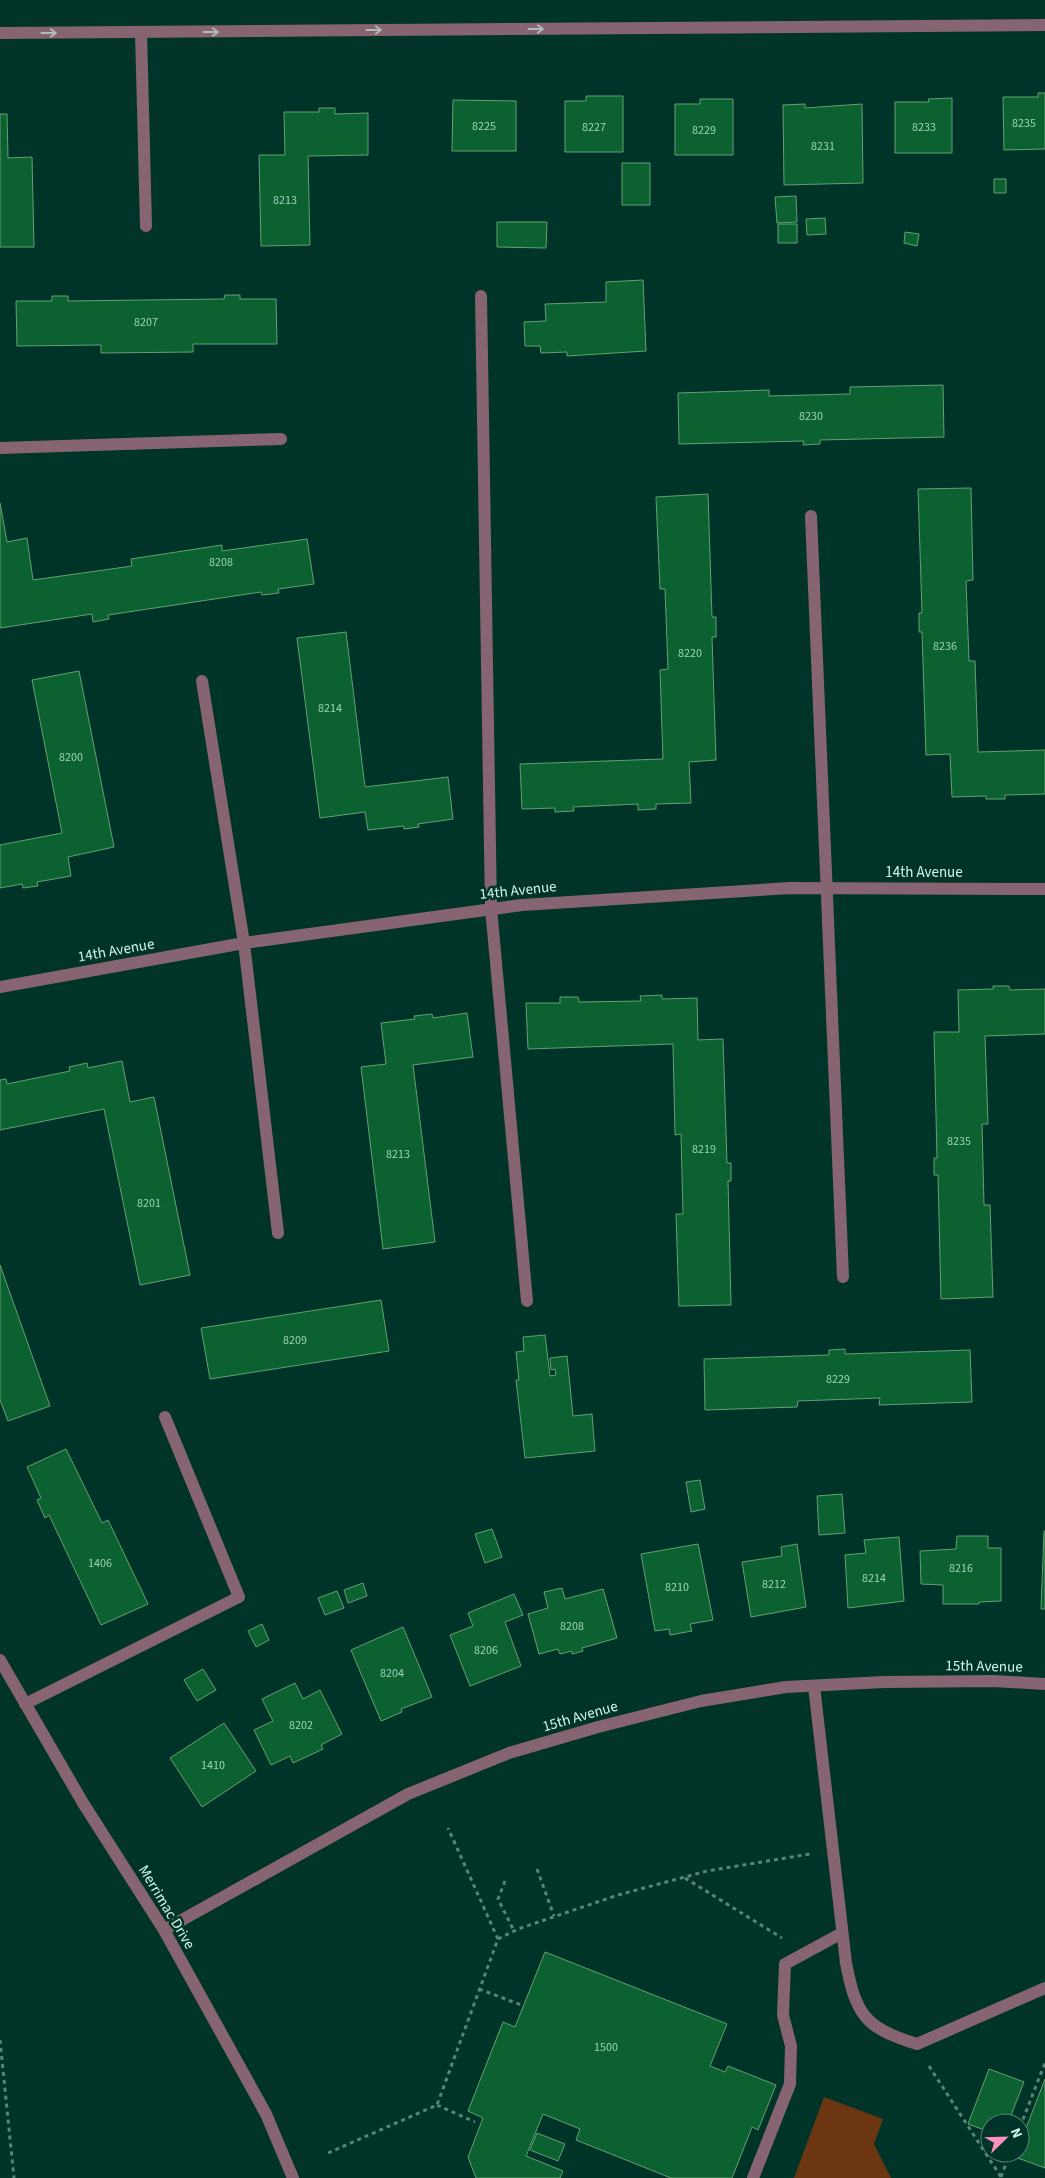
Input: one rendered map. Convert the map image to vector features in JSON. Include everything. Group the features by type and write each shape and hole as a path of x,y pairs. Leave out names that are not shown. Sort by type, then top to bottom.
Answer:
{"street":[{"path":"0,33 1045,25"},
{"path":"141,32 146,226"},
{"path":"480,296 491,908 527,1301"},
{"path":"0,448 281,439"},
{"path":"811,516 843,1277"},
{"path":"202,681 244,943 278,1233"},
{"name":"14th Avenue","path":"0,988 244,943 491,908 790,888 1045,889"},
{"path":"25,1704 239,1598 165,1417"},
{"name":"Merrimac Drive","path":"0,1660 83,1803 164,1930 266,2114 293,2178"},
{"name":"15th Avenue","path":"164,1930 408,1794 509,1754 598,1727 701,1701 786,1687 974,1682 1045,1684"},
{"path":"814,1686 842,1933 851,1988 859,2008 870,2023 896,2037 917,2044 1045,1988"},
{"path":"753,2178 790,2084 791,2046 783,2015 785,1964 842,1933"}],"path":[{"path":"448,1828 498,1939"},
{"path":"437,2106 498,1939 554,1916 618,1895 707,1872 832,1850"},
{"path":"537,1869 554,1916"},
{"path":"685,1878 806,1953"},
{"path":"505,1881 498,1899 514,1931"},
{"path":"479,1990 524,2006"},
{"path":"0,2040 14,2178"},
{"path":"917,2044 1000,2177"},
{"path":"1025,2113 1045,2063"},
{"path":"328,2153 437,2106 475,2122"},
{"path":"1000,2177 1006,2163"}],"shaded area":[{"path":"824,2097 883,2119 874,2144 891,2178 794,2178"}],"building":[{"path":"1038,93 1045,93 1045,149 1004,150 1003,97 1038,97"},
{"path":"586,96 623,96 623,152 565,152 565,101 586,101"},
{"path":"952,98 952,153 895,153 895,102 929,102 928,99"},
{"path":"700,99 733,99 733,155 675,155 675,104 700,104"},
{"path":"453,100 516,101 516,151 452,151"},
{"path":"805,104 805,108 862,104 863,183 784,185 783,105"},
{"path":"319,108 335,108 335,114 368,113 368,155 308,156 310,245 261,246 259,155 285,155 284,112 319,112"},
{"path":"0,114 7,114 8,158 32,157 34,247 0,247"},
{"path":"622,163 650,163 650,205 622,205"},
{"path":"994,179 1006,179 1006,193 994,193"},
{"path":"796,196 797,222 777,223 775,197"},
{"path":"825,218 826,234 807,235 806,219"},
{"path":"497,222 547,222 546,248 497,247"},
{"path":"778,224 797,224 797,243 778,243"},
{"path":"905,232 919,234 917,246 904,243"},
{"path":"643,280 646,351 567,356 567,352 541,353 540,346 525,346 524,322 546,321 545,304 606,302 606,282"},
{"path":"225,295 240,295 240,299 276,299 277,344 193,344 193,352 101,353 101,345 17,346 16,301 52,301 52,296 68,296 68,301 224,299"},
{"path":"943,385 944,437 820,440 820,444 803,445 804,441 679,444 678,393 769,390 769,396 850,394 850,387"},
{"path":"971,488 973,580 966,581 969,661 975,661 978,752 1045,750 1045,794 1005,795 1005,799 986,799 986,796 952,797 950,754 926,755 922,632 919,632 919,613 922,613 918,489"},
{"path":"708,494 712,617 716,617 716,637 712,637 716,760 689,762 691,803 656,804 656,809 638,810 638,804 573,807 574,811 555,812 555,808 522,809 520,764 663,759 660,670 668,669 665,589 660,589 656,497"},
{"path":"0,503 7,542 27,538 33,580 132,566 131,559 222,545 222,551 307,539 314,584 278,589 279,593 262,595 261,592 108,615 109,619 93,622 92,614 0,628"},
{"path":"346,632 365,787 448,777 453,819 418,824 419,827 404,829 404,826 368,830 365,812 320,818 297,638"},
{"path":"79,671 114,847 68,857 71,876 37,882 38,886 23,888 22,884 0,888 0,845 62,833 32,680"},
{"path":"993,986 1009,986 1010,990 1045,989 1045,1034 985,1036 988,1124 982,1124 984,1205 990,1205 993,1297 941,1299 938,1175 934,1175 934,1158 937,1158 934,1032 959,1032 958,990 993,989"},
{"path":"662,995 662,999 697,998 698,1040 723,1039 727,1163 731,1163 731,1181 728,1181 731,1305 679,1306 676,1214 683,1214 681,1134 675,1135 673,1044 528,1049 526,1003 560,1003 560,997 578,997 579,1002 641,1001 640,996"},
{"path":"467,1013 473,1057 413,1065 435,1242 383,1249 361,1067 386,1064 381,1023 415,1019 414,1016 432,1014 433,1018"},
{"path":"122,1061 130,1102 154,1097 190,1275 140,1285 104,1109 0,1130 0,1080 6,1079 7,1084 70,1071 69,1067 87,1063 88,1068"},
{"path":"0,1265 50,1406 8,1421 0,1400"},
{"path":"381,1300 389,1351 210,1379 201,1328"},
{"path":"545,1335 550,1376 556,1375 555,1369 551,1370 550,1358 567,1356 573,1416 592,1414 595,1451 525,1458 516,1380 519,1380 516,1352 524,1351 523,1337"},
{"path":"845,1349 845,1354 970,1350 972,1402 879,1405 880,1398 798,1401 797,1407 705,1410 704,1359 829,1355 829,1350"},
{"path":"66,1449 102,1523 108,1520 148,1604 101,1625 49,1515 45,1518 37,1500 41,1498 27,1467"},
{"path":"700,1480 705,1509 691,1512 686,1482"},
{"path":"842,1494 845,1533 819,1535 817,1496"},
{"path":"492,1529 502,1557 485,1563 475,1534"},
{"path":"1044,1531 1045,1609 1041,1609"},
{"path":"957,1536 988,1536 988,1548 1001,1548 1001,1601 979,1602 979,1604 943,1604 943,1585 921,1584 920,1551 956,1549"},
{"path":"899,1537 904,1601 848,1608 845,1555 866,1553 864,1540"},
{"path":"698,1544 713,1620 690,1624 692,1631 670,1635 669,1629 655,1631 641,1554"},
{"path":"797,1544 806,1607 751,1617 742,1562 782,1556 781,1547"},
{"path":"363,1583 367,1596 348,1603 344,1590"},
{"path":"562,1588 565,1599 603,1589 617,1638 582,1648 583,1651 572,1654 572,1651 560,1654 558,1649 539,1654 528,1614 548,1608 544,1592"},
{"path":"337,1591 344,1608 325,1615 318,1598"},
{"path":"514,1594 523,1615 505,1622 521,1666 470,1686 450,1635 473,1626 468,1613"},
{"path":"262,1624 269,1640 256,1647 248,1631"},
{"path":"403,1627 432,1697 401,1709 402,1712 381,1721 351,1650"},
{"path":"203,1669 216,1690 197,1701 184,1680"},
{"path":"295,1683 303,1699 320,1690 342,1734 321,1745 323,1749 293,1763 290,1756 271,1765 254,1730 273,1721 262,1699"},
{"path":"224,1723 256,1771 202,1807 170,1758"},
{"path":"545,1952 727,2024 710,2066 725,2072 728,2066 776,2085 758,2130 752,2127 732,2178 671,2178 576,2140 580,2129 543,2114 526,2156 563,2171 560,2178 476,2178 468,2157 483,2118 468,2111 503,2022 515,2027"},
{"path":"989,2069 1024,2082 1012,2113 980,2113 980,2128 968,2124"},
{"path":"1045,2079 1045,2168 1030,2162 1030,2118"},
{"path":"537,2133 565,2144 558,2161 530,2150"}]}
